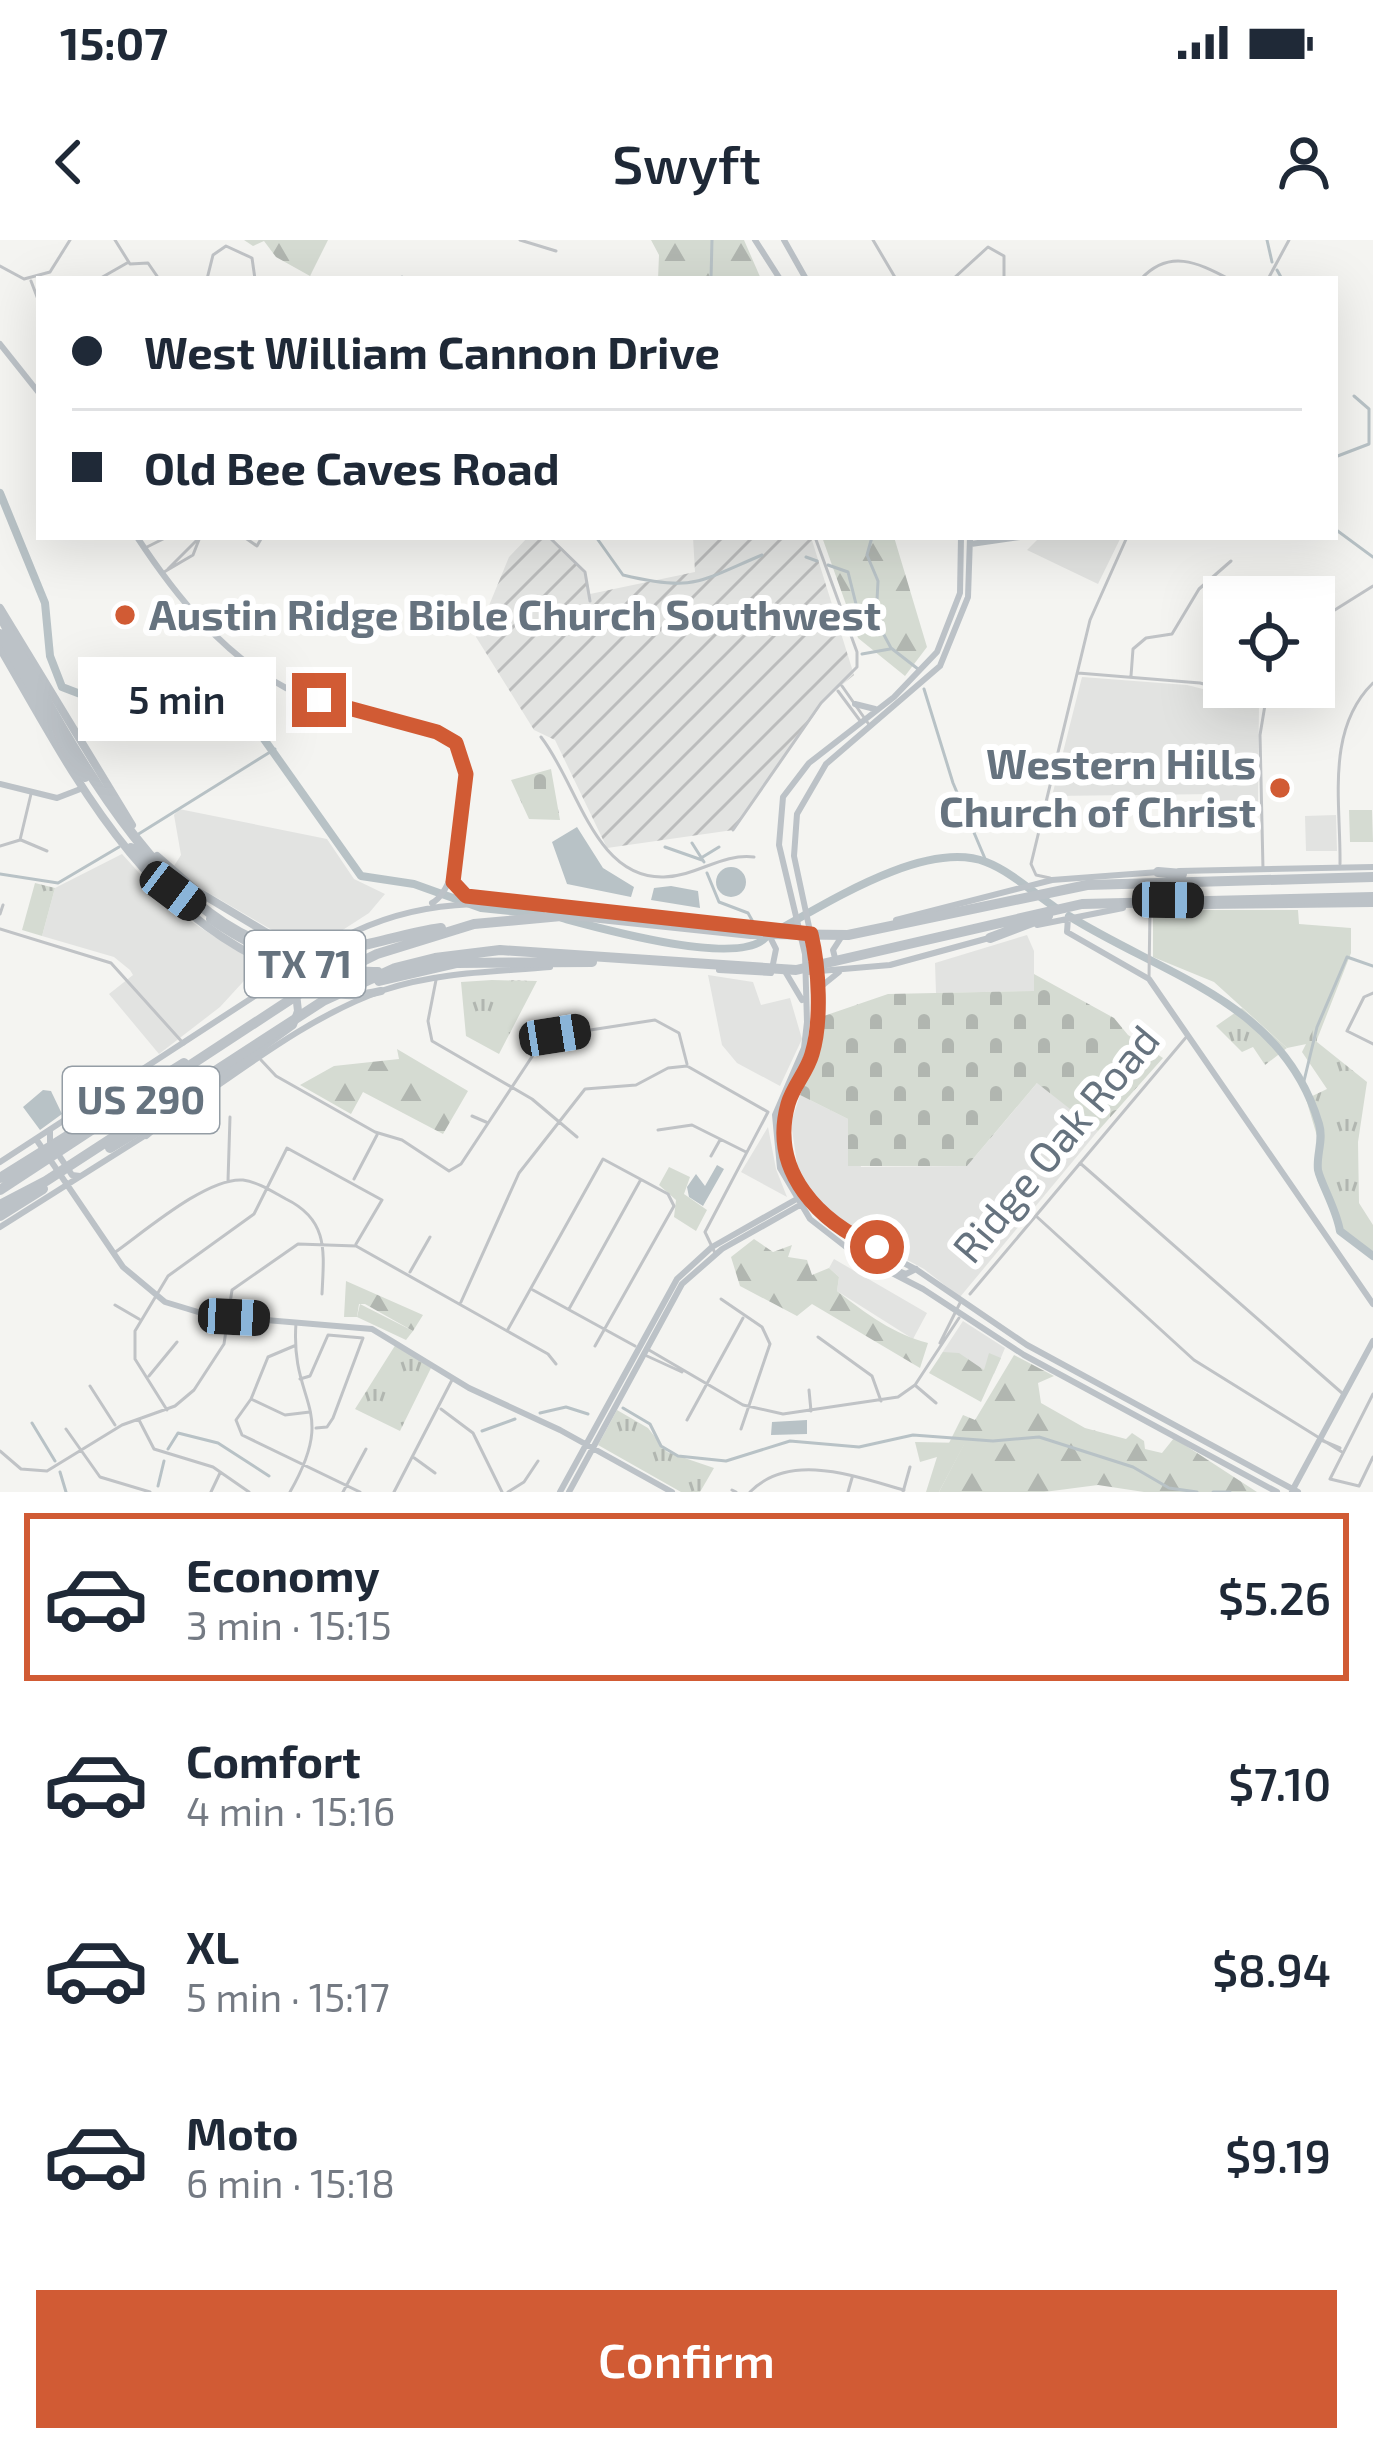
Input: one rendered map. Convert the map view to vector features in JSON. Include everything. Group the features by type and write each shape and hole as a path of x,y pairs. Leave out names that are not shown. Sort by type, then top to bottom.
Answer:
{"highway":[{"name":"TX 71","path":"0,612 81,762 136,843 200,902 259,941 293,950 335,951 395,934 474,924"},
{"name":"TX 71","path":"0,634 152,873 248,944 323,970 397,972 470,954"},
{"path":"1158,872 1323,878"},
{"name":"US 290","path":"0,1177 376,954 474,924 572,915 752,934 848,935 1060,890 1147,882 1373,877"},
{"path":"989,938 1082,904 1373,900"},
{"name":"US 290","path":"0,1205 395,968 500,950 796,970 1082,904"},
{"path":"345,995 458,963 594,962"},
{"name":"US 290","path":"0,1190 280,1008"},
{"path":"0,1216 185,1103"},
{"path":"68,1178 108,1141"}],"main road":[{"path":"755,240 778,276"},
{"path":"784,240 803,276"},
{"path":"0,344 36,389"},
{"path":"140,540 221,641 288,689 437,732 456,743 466,774 453,882 442,897 340,938 307,957 225,908 200,902 195,909 200,921"},
{"path":"967,540 960,593 942,652 928,679 809,763 783,797 779,845 806,972 807,1015 800,1059 775,1115 775,1142 802,1200 824,1232 1024,1355 1277,1492"},
{"name":"TX 71","path":"0,612 138,833 188,884 225,908"},
{"path":"0,648 120,847 200,921 277,972 270,986"},
{"path":"942,652 816,774 801,801 794,837 816,971 816,1033 810,1060 786,1111 788,1156 802,1200 841,1230 916,1269 1036,1350 1294,1491 1373,1341"},
{"path":"855,704 878,710"},
{"path":"0,784 57,798 83,788"},
{"path":"421,907 485,902 782,934 810,925 845,931 1061,878 1373,867"},
{"path":"453,882 466,896 485,902"},
{"path":"1051,918 1117,905 1373,900"},
{"path":"1070,916 1064,922 1066,932 1149,975 1373,1304"},
{"path":"240,947 260,946 263,928"},
{"path":"146,1135 293,1025 298,1011 296,976 263,928"},
{"path":"845,931 833,950 841,967 848,970"},
{"path":"758,932 770,938 776,949 774,967 763,973"},
{"path":"0,1162 38,1143 270,986 296,976 340,938"},
{"path":"254,956 345,995 436,977 594,962 787,974 848,970 914,960 989,938"},
{"path":"814,1003 825,979 848,970"},
{"path":"787,974 798,984 807,1015"},
{"path":"0,1227 68,1178 83,1175 281,1046 381,991"},
{"path":"806,1029 816,1033"},
{"path":"785,1084 780,1108 786,1111"},
{"path":"50,1133 68,1178"},
{"path":"38,1143 68,1178 114,1253 155,1296 191,1312 372,1329 452,1378 672,1492"},
{"path":"564,1492 668,1291 714,1250 802,1200"},
{"path":"867,1261 906,1274 916,1269"}],"street":[{"path":"39,276 50,272 70,240"},
{"path":"116,240 128,262"},
{"path":"520,240 556,251"},
{"path":"874,240 894,276"},
{"path":"1270,276 1289,240"},
{"path":"208,276 213,255 231,246 254,261 255,276"},
{"path":"956,276 988,247 1004,256 1004,276"},
{"path":"1145,276 1162,262 1184,260 1221,276"},
{"path":"104,276 128,262 148,263 157,276"},
{"path":"0,266 36,277"},
{"path":"93,270 98,276"},
{"path":"50,272 55,276"},
{"path":"31,279 36,293"},
{"path":"147,547 160,540"},
{"path":"165,572 197,540"},
{"path":"165,572 186,560 198,540"},
{"path":"552,540 585,572 590,601"},
{"path":"733,830 821,703 854,675 858,655 816,540"},
{"path":"1061,878 1036,875 1030,864 1094,606 1126,540"},
{"path":"181,555 186,560"},
{"path":"1131,675 1133,649 1146,638 1172,634 1199,589 1231,561"},
{"path":"1335,610 1373,586"},
{"path":"1078,673 1203,684"},
{"path":"1340,868 1342,741 1353,710 1373,683"},
{"path":"840,688 866,725"},
{"path":"840,688 866,725"},
{"path":"1263,708 1263,869"},
{"path":"541,737 566,770 598,841 623,866 664,877 695,873 733,856 754,857"},
{"path":"20,840 32,792"},
{"path":"0,846 20,840 46,851"},
{"path":"0,914 3,905"},
{"path":"1149,975 1150,907"},
{"path":"1051,918 1066,932"},
{"path":"0,929 111,963 185,1045"},
{"path":"436,977 429,1038 558,1119 577,1137"},
{"path":"1373,993 1364,997 1347,1030 1373,1044"},
{"path":"261,1060 271,1072 378,1133 402,1140 449,1171 460,1164 545,1037 664,1022 679,1034 687,1066"},
{"name":"Ridge Oak Road","path":"970,1294 1189,1033"},
{"path":"460,1304 519,1173 558,1119 592,1086 636,1085 668,1068 687,1066 766,1108 767,1118 705,1232 714,1250"},
{"path":"472,1116 487,1123"},
{"path":"228,1181 230,1118"},
{"path":"658,1130 692,1125 748,1153"},
{"path":"353,1181 378,1133"},
{"path":"711,1156 721,1139"},
{"path":"167,1410 132,1346 141,1320 179,1266 250,1218 287,1148 382,1200 356,1246"},
{"path":"507,1331 603,1159 668,1194 674,1210 608,1331 595,1346"},
{"path":"1080,1163 1344,1395"},
{"path":"569,1310 641,1179"},
{"path":"114,1253 228,1181 267,1189 308,1211 324,1243 322,1294"},
{"path":"1036,1216 1194,1360 1342,1451"},
{"path":"408,1275 430,1238"},
{"path":"0,1451 15,1466 35,1472 54,1468 117,1428 167,1410 191,1394 222,1348 238,1284 289,1248 324,1243 356,1246 556,1364"},
{"name":"Ridge Oak Road","path":"531,1288 749,1408 776,1414 881,1403 915,1385 938,1350 960,1301"},
{"path":"721,1299 765,1330 771,1347 741,1429"},
{"path":"116,1305 141,1320"},
{"path":"687,1420 744,1316"},
{"path":"290,1492 305,1466 316,1428 294,1347 296,1321"},
{"path":"300,1379 310,1376 328,1335 363,1338 333,1418 327,1427 316,1428"},
{"path":"818,1337 872,1376 881,1403"},
{"path":"149,1376 177,1342"},
{"path":"294,1347 268,1357 251,1399 236,1420 238,1432 345,1489 360,1492"},
{"path":"394,1492 452,1378"},
{"path":"915,1385 936,1403"},
{"path":"90,1386 117,1428"},
{"path":"809,1390 811,1411"},
{"path":"1373,1394 1330,1479 1357,1486 1373,1457"},
{"path":"251,1399 285,1415 312,1412"},
{"path":"438,1408 473,1433 505,1492 524,1482 538,1461"},
{"path":"139,1420 145,1439 160,1453 221,1471 249,1492"},
{"path":"66,1429 100,1477 150,1492"},
{"path":"345,1489 366,1449"},
{"path":"413,1457 435,1473"},
{"path":"750,1492 785,1472 853,1476 904,1491 910,1467"},
{"path":"211,1492 221,1471"},
{"path":"848,1492 853,1476"}],"shaded area":[{"path":"525,540 552,540 586,574 590,594 695,572 693,540 812,540 854,675 826,698 733,830 607,848 555,740 534,730 476,637 509,557"},
{"path":"1037,540 1120,540 1098,584 1027,550"},
{"path":"1082,677 1187,685 1203,689 1203,708 1259,708 1258,804 1217,805 1216,794 1052,796"},
{"path":"179,809 327,839 354,879 385,894 369,913 321,944 301,947 178,875 174,866 181,855 174,815"},
{"path":"1336,815 1337,851 1306,851 1305,816"},
{"path":"577,827 603,868 634,887 631,897 567,884 552,842"},
{"path":"122,854 171,908 215,937 219,935 243,954 253,971 220,1007 159,1054 109,994 133,975 130,970 114,957 42,936 55,888"},
{"path":"731,867 742,871 746,882 742,893 731,897 720,893 716,882 720,871"},
{"path":"654,888 698,891 700,908 651,900"},
{"path":"1027,935 1034,951 1034,991 936,993 935,963"},
{"path":"708,975 753,982 761,1005 790,998 802,1039 780,1086 737,1063 722,1045"},
{"path":"1038,1082 1098,1131 960,1297 924,1269 835,1221 799,1177 791,1123 800,1095 848,1119 861,1167 967,1166"},
{"path":"43,1090 51,1091 62,1114 40,1130 23,1107"},
{"path":"768,1127 776,1169 787,1197 741,1172"},
{"path":"717,1165 724,1169 703,1206 689,1197 687,1187 696,1174 705,1186"},
{"path":"834,1259 927,1313 913,1339 837,1291 839,1277 829,1268"},
{"path":"963,1321 1005,1348 994,1374 940,1356"},
{"path":"807,1420 807,1434 771,1435 772,1422"}],"green space":[{"path":"244,240 328,240 310,276 276,257 264,241 253,246"},
{"path":"651,240 744,240 760,276 658,276 659,255"},
{"path":"823,540 895,540 927,647 905,676 858,638"},
{"path":"551,769 560,820 529,819 511,780"},
{"path":"1349,810 1372,810 1373,842 1350,842"},
{"path":"35,883 55,888 42,936 22,930"},
{"path":"1153,910 1298,910 1299,924 1351,928 1351,953 1316,1042 1287,1048 1214,982 1153,957"},
{"path":"1034,974 1114,1018 1128,1035 1163,1058 1098,1131 1037,1083 967,1166 848,1166 848,1119 800,1095 822,1043 818,1018 888,994 1034,991"},
{"path":"537,981 499,1054 466,1036 461,982"},
{"path":"1242,1008 1287,1048 1265,1065 1253,1047 1242,1052 1216,1026"},
{"path":"1316,1024 1317,1042 1367,1082 1358,1142 1359,1203 1373,1225 1373,1260 1341,1230 1317,1180 1317,1136 1306,1099 1327,1089 1302,1052"},
{"path":"397,1049 468,1091 443,1134 363,1092 351,1114 300,1085 334,1066 399,1059"},
{"path":"669,1167 690,1177 684,1194 707,1210 696,1231 674,1217 676,1200 659,1185"},
{"path":"754,1239 773,1252 792,1245 788,1257 807,1260 812,1275 829,1268 839,1277 837,1291 892,1329 928,1343 920,1368 812,1304 797,1316 740,1286 731,1257"},
{"path":"346,1281 423,1315 413,1331 365,1304 359,1304 357,1317 344,1317"},
{"path":"360,1304 413,1331 406,1340 357,1317"},
{"path":"396,1344 431,1368 400,1431 355,1409"},
{"path":"943,1352 959,1353 984,1370 989,1353 1001,1358 981,1402 929,1373"},
{"path":"1014,1355 1054,1376 1038,1383 1041,1403 1085,1428 1126,1439 1132,1433 1144,1441 1145,1449 1162,1453 1174,1438 1257,1492 1144,1492 1098,1485 1044,1492 939,1492 964,1444 948,1445 963,1415 975,1420"},
{"path":"617,1410 648,1428 667,1452 714,1468 700,1492 681,1492 598,1445"},
{"path":"915,1442 965,1443 939,1492 926,1492 937,1457 920,1462"}],"waterway":[{"path":"711,276 712,240"},
{"path":"1267,240 1272,262"},
{"path":"1277,270 1280,276"},
{"path":"1338,456 1369,444 1369,409 1354,396"},
{"path":"0,493 45,603 50,656 62,687 138,716 212,708 254,725 361,876 414,884 481,908 541,914"},
{"path":"1338,531 1373,557"},
{"path":"598,540 623,575 666,583 709,578 762,555"},
{"path":"871,540 867,555 878,581 876,620 891,648 918,669"},
{"path":"806,557 817,561"},
{"path":"828,565 848,572 859,616 880,632"},
{"path":"862,654 890,649"},
{"path":"924,689 953,783 986,861"},
{"path":"137,835 275,749"},
{"path":"692,843 704,862"},
{"path":"0,874 58,883 119,847"},
{"path":"665,847 702,860"},
{"path":"701,858 719,847"},
{"path":"778,930 879,877 936,859 986,862 1056,908"},
{"path":"707,873 719,902 748,913 757,929"},
{"path":"1069,916 1216,997 1278,1048 1302,1082 1319,1124 1318,1170 1340,1231 1373,1256"},
{"path":"562,918 698,947 750,946 765,938"},
{"path":"1303,1085 1317,1027 1347,957 1373,966"},
{"path":"540,1413 566,1407 588,1414"},
{"path":"623,1408 650,1424 661,1446 678,1456 726,1461 790,1441 859,1447 913,1435 993,1441 1039,1437 1133,1467 1169,1488 1197,1492"},
{"path":"482,1431 515,1419"},
{"path":"32,1423 55,1461"},
{"path":"168,1449 178,1433 218,1443 269,1476"},
{"path":"158,1486 164,1461"},
{"path":"60,1472 66,1492"},
{"path":"1213,1492 1230,1492"}],"place":[{"name":"Austin Ridge Bible Church Southwest","path":"125,615"},
{"name":"Western Hills Church of Christ","path":"1280,788"}],"route":[{"path":"319,700 437,732 456,743 465,759 466,774 453,882 466,896 747,932 811,934 815,1039 786,1111 788,1156 816,1209 841,1230 877,1247"}]}
